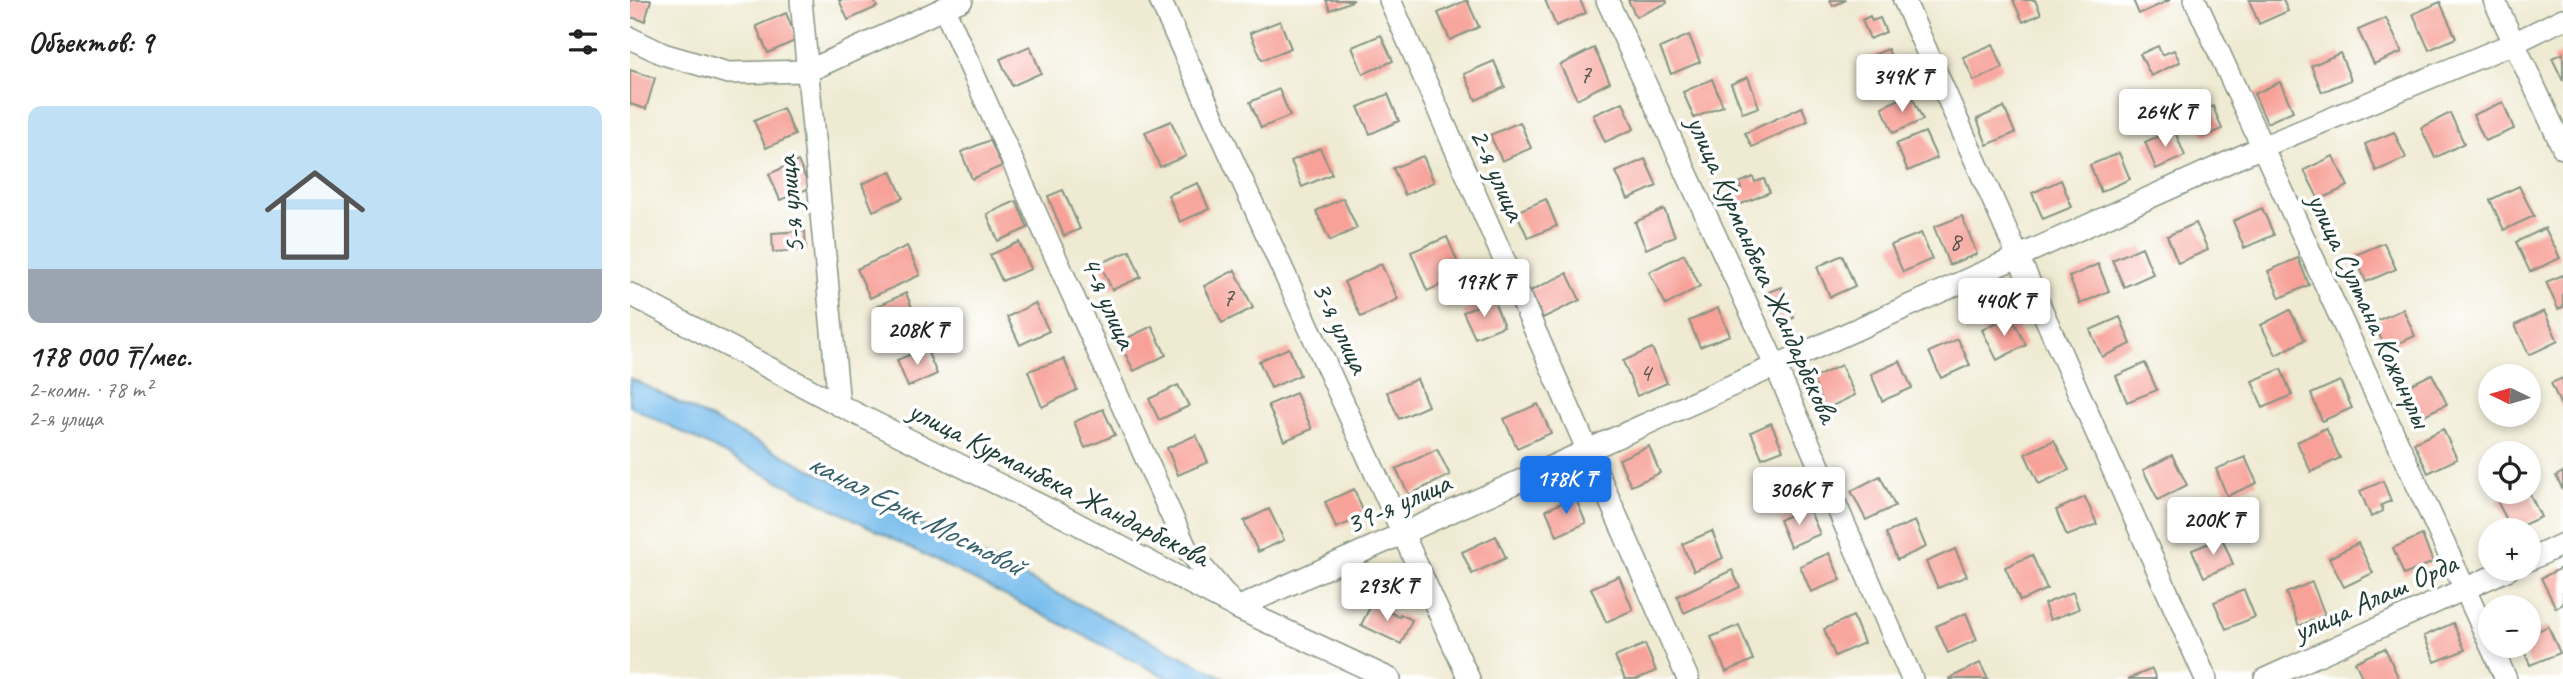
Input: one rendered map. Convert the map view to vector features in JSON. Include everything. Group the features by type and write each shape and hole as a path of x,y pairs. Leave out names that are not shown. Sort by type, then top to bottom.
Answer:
{"street":[{"name":"5-я улица","path":"801,0 839,405"},
{"name":"3-я улица","path":"1160,0 1469,679"},
{"name":"2-я улица","path":"1390,0 1688,679"},
{"name":"улица Курманбека Жандарбекова","path":"1607,0 1775,365 1912,679"},
{"path":"1904,0 2206,679"},
{"name":"улица Султана Кожанулы","path":"2195,0 2505,679"},
{"path":"2494,0 2563,148"},
{"path":"630,38 663,54 728,73 808,71 953,4"},
{"name":"4-я улица","path":"953,4 1186,548 1237,608"},
{"name":"39-я улица","path":"1237,608 2262,147 2514,43 2563,19"},
{"name":"улица Курманбека Жандарбекова","path":"630,294 839,405 1074,522 1237,608 1390,679"},
{"path":"2541,554 2563,544"},
{"name":"улица Алаш Орда","path":"2265,679 2482,581"}],"water":[{"name":"канал Ерик Мостовой","path":"630,378 1227,679 1170,679 630,406"}],"building":[{"path":"630,0 651,0 645,21 630,17"},
{"path":"839,0 874,0 877,7 848,20"},
{"path":"1326,0 1354,0 1330,10"},
{"path":"1467,0 1479,27 1450,40 1438,13"},
{"path":"1545,0 1580,0 1586,13 1556,26"},
{"path":"1628,0 1666,0 1667,3 1636,17"},
{"path":"1830,0 1846,0 1833,6"},
{"path":"2013,0 2035,0 2041,14 2023,22"},
{"path":"2133,0 2170,0 2139,14"},
{"path":"2249,0 2283,0 2288,11 2259,24"},
{"path":"2440,2 2456,38 2429,50 2413,14"},
{"path":"786,13 797,40 768,53 756,26"},
{"path":"1870,16 1872,21 1880,18 1886,32 1870,39 1862,20"},
{"path":"2386,18 2402,52 2374,64 2358,30"},
{"path":"1280,21 1291,48 1262,60 1250,33"},
{"path":"1381,35 1393,61 1363,74 1352,47"},
{"path":"1689,35 1700,62 1671,74 1660,48"},
{"path":"1993,44 2003,68 1974,81 1963,57"},
{"path":"1030,46 1041,73 1012,86 1000,59"},
{"path":"2158,46 2162,55 2174,50 2180,62 2151,76 2140,54"},
{"path":"1594,48 1610,82 1577,99 1560,65"},
{"path":"1888,49 1899,76 1869,88 1858,61"},
{"path":"2340,53 2351,80 2322,92 2311,66"},
{"path":"2563,53 2563,81 2552,58"},
{"path":"1494,61 1505,87 1476,100 1464,74"},
{"path":"630,70 655,78 646,109 630,104"},
{"path":"1748,77 1759,107 1743,113 1731,84"},
{"path":"1712,79 1723,106 1694,118 1683,92"},
{"path":"2280,82 2293,111 2267,123 2254,94"},
{"path":"1279,89 1290,116 1261,128 1250,102"},
{"path":"1388,94 1399,121 1370,134 1358,107"},
{"path":"1911,94 1923,120 1893,133 1882,107"},
{"path":"1623,102 1634,129 1605,142 1593,115"},
{"path":"2503,102 2514,129 2485,141 2473,115"},
{"path":"2213,106 2222,129 2205,137 2195,114"},
{"path":"1802,107 1808,121 1752,147 1745,133"},
{"path":"2004,107 2015,133 1987,145 1977,119"},
{"path":"783,108 795,135 766,148 754,121"},
{"path":"2450,113 2464,143 2435,158 2421,128"},
{"path":"1171,121 1186,156 1160,167 1145,132"},
{"path":"1520,122 1531,148 1502,161 1490,135"},
{"path":"2174,129 2185,156 2156,169 2145,142"},
{"path":"1925,132 1937,158 1908,171 1896,144"},
{"path":"2394,132 2406,158 2376,171 2365,144"},
{"path":"990,140 1002,166 972,179 961,152"},
{"path":"1320,148 1332,174 1302,187 1291,161"},
{"path":"2119,153 2130,179 2101,192 2090,165"},
{"path":"1423,156 1434,182 1405,195 1393,168"},
{"path":"2333,156 2348,186 2319,200 2304,170"},
{"path":"1645,159 1657,186 1628,199 1616,172"},
{"path":"798,161 810,188 780,200 769,174"},
{"path":"891,171 903,198 873,211 862,184"},
{"path":"1753,177 1755,182 1764,179 1770,192 1730,209 1724,196 1741,188 1739,183"},
{"path":"2061,180 2072,207 2043,219 2032,193"},
{"path":"1198,183 1209,209 1180,222 1168,195"},
{"path":"2519,186 2534,216 2504,230 2490,200"},
{"path":"1063,190 1080,229 1064,236 1048,196"},
{"path":"1343,198 1357,228 1330,241 1316,211"},
{"path":"1546,199 1557,226 1528,238 1516,212"},
{"path":"1016,201 1028,228 998,241 987,214"},
{"path":"2262,208 2274,235 2244,248 2233,221"},
{"path":"1664,209 1675,236 1646,249 1635,222"},
{"path":"1962,216 1977,254 1949,265 1934,227"},
{"path":"2196,223 2208,250 2178,263 2167,236"},
{"path":"2545,228 2560,258 2530,272 2516,242"},
{"path":"805,231 806,250 773,252 772,233"},
{"path":"1921,233 1932,259 1903,272 1891,245"},
{"path":"1447,237 1463,275 1427,291 1411,252"},
{"path":"1019,242 1031,269 1002,281 990,255"},
{"path":"2384,243 2396,269 2366,282 2355,255"},
{"path":"907,246 920,275 870,298 857,269"},
{"path":"2142,247 2153,274 2124,287 2112,260"},
{"path":"1130,251 1141,277 1112,290 1100,263"},
{"path":"1684,254 1700,286 1666,305 1649,272"},
{"path":"1842,255 1855,286 1830,297 1817,267"},
{"path":"2298,258 2309,285 2280,298 2268,271"},
{"path":"1381,264 1398,299 1361,317 1344,282"},
{"path":"2098,264 2109,291 2080,304 2069,277"},
{"path":"1235,270 1253,308 1222,323 1204,286"},
{"path":"1567,273 1580,300 1543,318 1530,291"},
{"path":"2563,275 2563,307 2558,309 2546,282"},
{"path":"1781,287 1794,318 1779,324 1766,293"},
{"path":"906,293 917,320 888,333 877,306"},
{"path":"1493,299 1504,326 1475,338 1463,312"},
{"path":"1035,303 1049,331 1020,345 1007,317"},
{"path":"1718,308 1730,335 1700,347 1689,321"},
{"path":"2403,309 2415,336 2385,349 2374,322"},
{"path":"2290,310 2305,340 2276,355 2261,325"},
{"path":"2544,311 2558,341 2529,355 2515,325"},
{"path":"2011,315 2026,345 1997,360 1982,330"},
{"path":"2120,317 2131,344 2102,357 2090,330"},
{"path":"1152,326 1166,355 1134,371 1119,342"},
{"path":"1958,339 1970,365 1941,378 1929,352"},
{"path":"926,348 937,374 908,387 897,360"},
{"path":"1289,348 1300,375 1271,388 1259,361"},
{"path":"1652,348 1667,383 1637,396 1623,361"},
{"path":"1064,359 1077,390 1042,407 1028,371"},
{"path":"1900,361 1912,388 1882,401 1871,374"},
{"path":"2145,363 2157,390 2127,402 2116,376"},
{"path":"1841,365 1855,395 1826,409 1812,379"},
{"path":"2281,369 2292,395 2263,408 2252,381"},
{"path":"2432,374 2447,404 2418,418 2403,388"},
{"path":"2563,378 2563,410 2551,383"},
{"path":"1417,379 1428,406 1399,419 1387,392"},
{"path":"2340,381 2352,408 2322,421 2311,394"},
{"path":"1178,385 1189,406 1159,420 1149,399"},
{"path":"1296,393 1312,429 1284,441 1268,405"},
{"path":"1538,404 1551,433 1517,448 1504,419"},
{"path":"1103,409 1115,435 1085,448 1074,422"},
{"path":"1771,423 1783,450 1762,458 1751,432"},
{"path":"2326,428 2340,458 2311,472 2297,442"},
{"path":"2443,429 2457,459 2428,473 2414,443"},
{"path":"1196,435 1208,462 1178,475 1167,448"},
{"path":"2054,440 2069,470 2039,484 2025,454"},
{"path":"1649,446 1660,473 1631,486 1619,459"},
{"path":"1437,449 1450,475 1409,495 1396,469"},
{"path":"2172,455 2187,485 2158,500 2143,470"},
{"path":"2245,457 2257,483 2227,496 2216,469"},
{"path":"2563,472 2563,490 2556,476"},
{"path":"1880,476 1895,506 1866,520 1851,491"},
{"path":"2383,481 2391,501 2381,505 2383,511 2371,517 2360,491"},
{"path":"1354,489 1365,516 1336,528 1325,502"},
{"path":"1575,497 1586,523 1557,536 1546,510"},
{"path":"2085,497 2097,524 2067,536 2056,510"},
{"path":"2499,504 2535,504 2541,517 2539,518 2506,518"},
{"path":"1808,507 1820,534 1790,547 1779,520"},
{"path":"1269,509 1284,540 1258,552 1244,521"},
{"path":"1915,521 1926,547 1897,560 1886,533"},
{"path":"1712,531 1723,558 1694,571 1682,544"},
{"path":"2422,535 2433,562 2404,575 2393,548"},
{"path":"1496,536 1506,558 1472,574 1462,552"},
{"path":"2222,538 2233,564 2204,577 2192,550"},
{"path":"2358,543 2373,573 2344,587 2329,558"},
{"path":"1955,549 1967,576 1938,588 1926,562"},
{"path":"1829,553 1841,580 1811,592 1800,566"},
{"path":"2032,555 2047,589 2020,601 2005,567"},
{"path":"2563,567 2563,604 2556,608 2541,578"},
{"path":"1732,570 1740,587 1684,613 1677,596"},
{"path":"1619,576 1633,610 1606,622 1591,588"},
{"path":"2312,582 2325,615 2299,626 2286,593"},
{"path":"2244,590 2255,617 2226,629 2214,602"},
{"path":"2073,592 2079,609 2050,620 2044,604"},
{"path":"1372,603 1399,617 1400,614 1412,620 1401,644 1361,625"},
{"path":"1966,613 1977,640 1948,653 1936,626"},
{"path":"1853,616 1864,643 1835,656 1824,629"},
{"path":"2453,623 2465,650 2435,662 2424,636"},
{"path":"1739,625 1753,660 1726,672 1711,637"},
{"path":"2548,626 2560,653 2530,665 2527,658 2541,658 2541,629"},
{"path":"1645,644 1656,671 1637,679 1625,679 1615,657"},
{"path":"2385,648 2399,679 2363,679 2355,662"},
{"path":"1980,663 1988,679 1948,679"},
{"path":"2152,669 2156,679 2128,679"}]}
